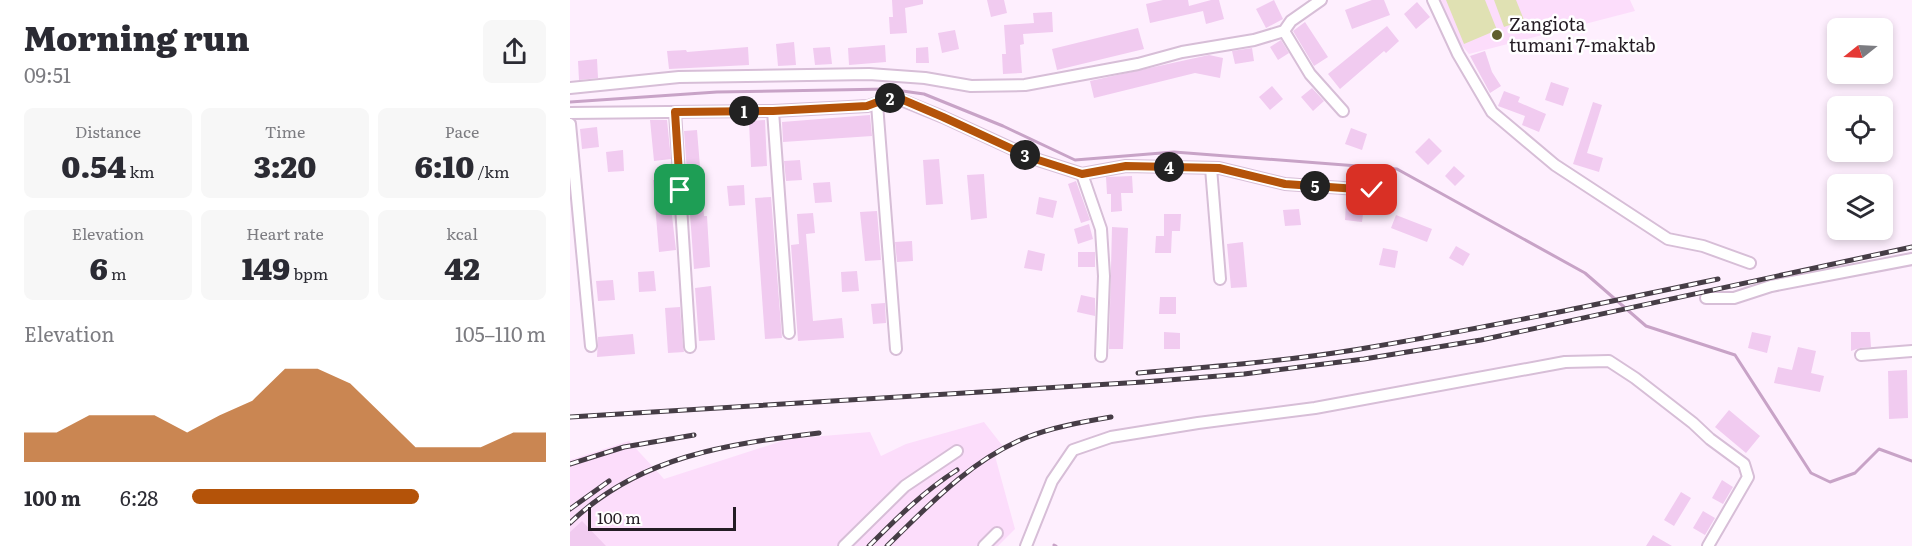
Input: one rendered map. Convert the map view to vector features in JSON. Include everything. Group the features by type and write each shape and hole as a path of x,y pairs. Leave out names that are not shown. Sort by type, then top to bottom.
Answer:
{"street":[{"path":"570,88 679,77 868,74 925,78 971,86 1025,85 1138,64 1182,52 1254,40 1284,32 1291,21 1321,0"},
{"path":"1433,0 1458,54 1492,112 1555,165 1668,239 1702,246 1750,263"},
{"path":"1284,32 1310,74 1343,111"},
{"path":"570,112 773,111 867,106 894,96 1032,158 1082,174 1126,166 1211,168 1285,184 1372,190"},
{"path":"877,104 896,349"},
{"path":"773,111 789,333"},
{"path":"675,112 690,347"},
{"path":"570,124 591,346"},
{"path":"1211,168 1220,279"},
{"path":"1082,174 1101,229 1104,276 1101,356"},
{"path":"1706,298 1734,298 1771,286 1912,259"},
{"path":"1861,355 1912,351"},
{"path":"1026,546 1052,482 1073,450 1111,437 1208,421 1315,408 1555,363 1609,361 1643,384 1693,423 1710,440 1744,464 1748,477 1708,546"},
{"path":"844,546 905,486 957,451"},
{"path":"984,546 997,533"}],"shaded area":[{"name":"Zangiota tumani 7-maktab","path":"1440,0 1630,0 1635,11 1469,54 1460,43"},
{"path":"984,422 1005,449 995,456 1015,529 998,546 570,546 570,460 629,441 664,479 788,439 870,432 881,456 906,444"}],"green space":[{"path":"1446,0 1485,0 1497,30 1464,44"},
{"path":"1494,0 1516,0 1524,20 1504,27"}],"building":[{"path":"892,0 923,0 923,4 905,8 907,33 890,34 889,17 893,17"},
{"path":"987,0 1004,0 1007,13 991,17"},
{"path":"1163,0 1188,0 1189,6 1219,0 1224,19 1206,24 1203,11 1150,23 1146,4"},
{"path":"1274,0 1283,19 1266,28 1256,9"},
{"path":"1372,0 1384,0 1390,15 1352,29 1345,10"},
{"path":"1417,2 1430,17 1416,29 1404,14"},
{"path":"1052,12 1053,32 1023,34 1024,44 1020,45 1022,73 1003,74 1002,54 1006,54 1004,25 1034,23 1033,13"},
{"path":"1305,22 1328,57 1314,66 1293,31"},
{"path":"1387,26 1399,41 1340,89 1328,74"},
{"path":"1138,28 1144,49 1057,70 1052,49"},
{"path":"955,30 959,49 942,53 938,33"},
{"path":"1281,40 1289,53 1278,60 1270,47"},
{"path":"794,42 796,65 778,66 776,44"},
{"path":"885,45 886,62 849,65 848,48"},
{"path":"748,47 749,65 669,69 667,51 686,50 687,52"},
{"path":"830,47 832,64 815,65 813,48"},
{"path":"928,47 929,63 916,63 916,48"},
{"path":"1252,48 1254,61 1235,64 1232,51"},
{"path":"1485,51 1492,72 1501,86 1490,93 1470,56"},
{"path":"1209,55 1223,58 1220,78 1195,73 1094,98 1090,81"},
{"path":"597,59 598,78 579,80 578,61"},
{"path":"1551,82 1569,88 1563,106 1545,100"},
{"path":"1272,86 1283,99 1270,110 1259,97"},
{"path":"1312,88 1324,101 1313,111 1301,97"},
{"path":"1504,91 1520,97 1518,102 1546,114 1539,132 1522,125 1525,116 1498,106"},
{"path":"1593,102 1602,105 1587,153 1603,158 1599,172 1573,164"},
{"path":"870,115 872,136 783,142 782,122"},
{"path":"650,120 667,120 671,159 654,161"},
{"path":"765,120 767,166 751,167 749,121"},
{"path":"597,127 599,147 582,149 580,129"},
{"path":"1351,128 1367,134 1362,150 1345,144"},
{"path":"697,130 704,216 707,216 710,267 694,269 684,131"},
{"path":"1429,138 1442,151 1428,165 1415,152"},
{"path":"623,150 624,171 608,172 606,152"},
{"path":"939,159 943,204 926,205 923,160"},
{"path":"800,160 802,180 786,181 784,161"},
{"path":"1454,166 1465,176 1455,186 1445,176"},
{"path":"984,174 987,218 971,220 967,175"},
{"path":"1132,176 1133,193 1121,193 1122,211 1111,212 1111,194 1107,194 1106,177"},
{"path":"669,179 670,188 672,187 673,199 670,199 676,250 659,252 653,180"},
{"path":"1076,181 1090,220 1081,223 1068,184"},
{"path":"830,182 832,202 815,203 813,183"},
{"path":"744,185 745,205 729,206 727,186"},
{"path":"771,197 782,338 765,339 755,198"},
{"path":"1039,197 1057,201 1053,218 1036,214"},
{"path":"1346,204 1364,206 1362,222 1345,220"},
{"path":"1299,209 1301,225 1285,226 1283,210"},
{"path":"877,211 881,260 865,261 860,212"},
{"path":"813,213 815,233 806,234 813,321 842,318 844,338 798,341 791,245 799,244 797,214"},
{"path":"1164,214 1181,214 1180,231 1172,231 1171,253 1155,253 1156,236 1164,236"},
{"path":"1396,215 1432,229 1427,242 1391,228"},
{"path":"1089,224 1093,239 1078,244 1074,229"},
{"path":"1112,227 1128,228 1123,349 1109,349"},
{"path":"912,241 913,261 897,262 895,242"},
{"path":"1243,242 1247,287 1231,288 1227,244"},
{"path":"1456,246 1470,254 1463,266 1449,258"},
{"path":"1383,248 1398,251 1395,268 1379,265"},
{"path":"1028,250 1045,254 1042,271 1024,268"},
{"path":"1078,252 1095,252 1095,267 1078,267"},
{"path":"654,271 656,291 639,292 638,272"},
{"path":"857,271 859,291 842,292 841,272"},
{"path":"613,280 615,300 598,301 596,281"},
{"path":"711,286 715,340 699,341 695,288"},
{"path":"1081,295 1095,298 1095,316 1077,312"},
{"path":"1160,297 1176,297 1176,314 1159,314"},
{"path":"885,303 886,323 873,324 871,304"},
{"path":"680,307 684,352 668,353 665,308"},
{"path":"1164,332 1180,333 1180,349 1164,349"},
{"path":"1752,332 1771,336 1767,353 1748,348"},
{"path":"1851,332 1870,332 1871,347 1851,351"},
{"path":"633,334 635,354 597,357 598,337"},
{"path":"1798,347 1816,351 1811,373 1824,376 1820,392 1774,383 1778,367 1792,370"},
{"path":"1907,370 1908,418 1889,419 1888,371"},
{"path":"1729,410 1760,436 1746,453 1715,427"},
{"path":"1722,480 1733,487 1723,504 1712,498"},
{"path":"1681,492 1691,498 1674,526 1664,520"},
{"path":"1703,511 1715,518 1705,535 1693,528"},
{"path":"582,521 606,546 570,546 570,532"},
{"path":"1653,535 1672,546 1646,546"}],"waterway":[{"path":"570,102 717,92 888,89 924,94 1003,126 1075,160 1174,152 1397,169 1585,273 1646,326 1735,355 1811,473 1830,482 1855,473 1879,449 1912,461"}],"railway":[{"path":"570,417 1143,382 1244,374 1364,359 1481,340 1912,247"},
{"path":"1138,373 1222,366 1360,349 1495,325 1718,279"},
{"path":"887,546 951,485 968,471 1005,448 1046,431 1111,417"},
{"path":"570,523 597,500 625,482 655,468 718,449 819,433"},
{"path":"570,464 624,447 694,435"},
{"path":"869,546 900,515 957,470"},
{"path":"570,509 609,481"}],"place":[{"name":"Zangiota tumani 7-maktab","path":"1497,35"}],"route":[{"path":"680,190 675,112 773,111 867,106 894,96 1032,158 1082,174 1126,166 1219,168 1285,184 1372,190"}]}
